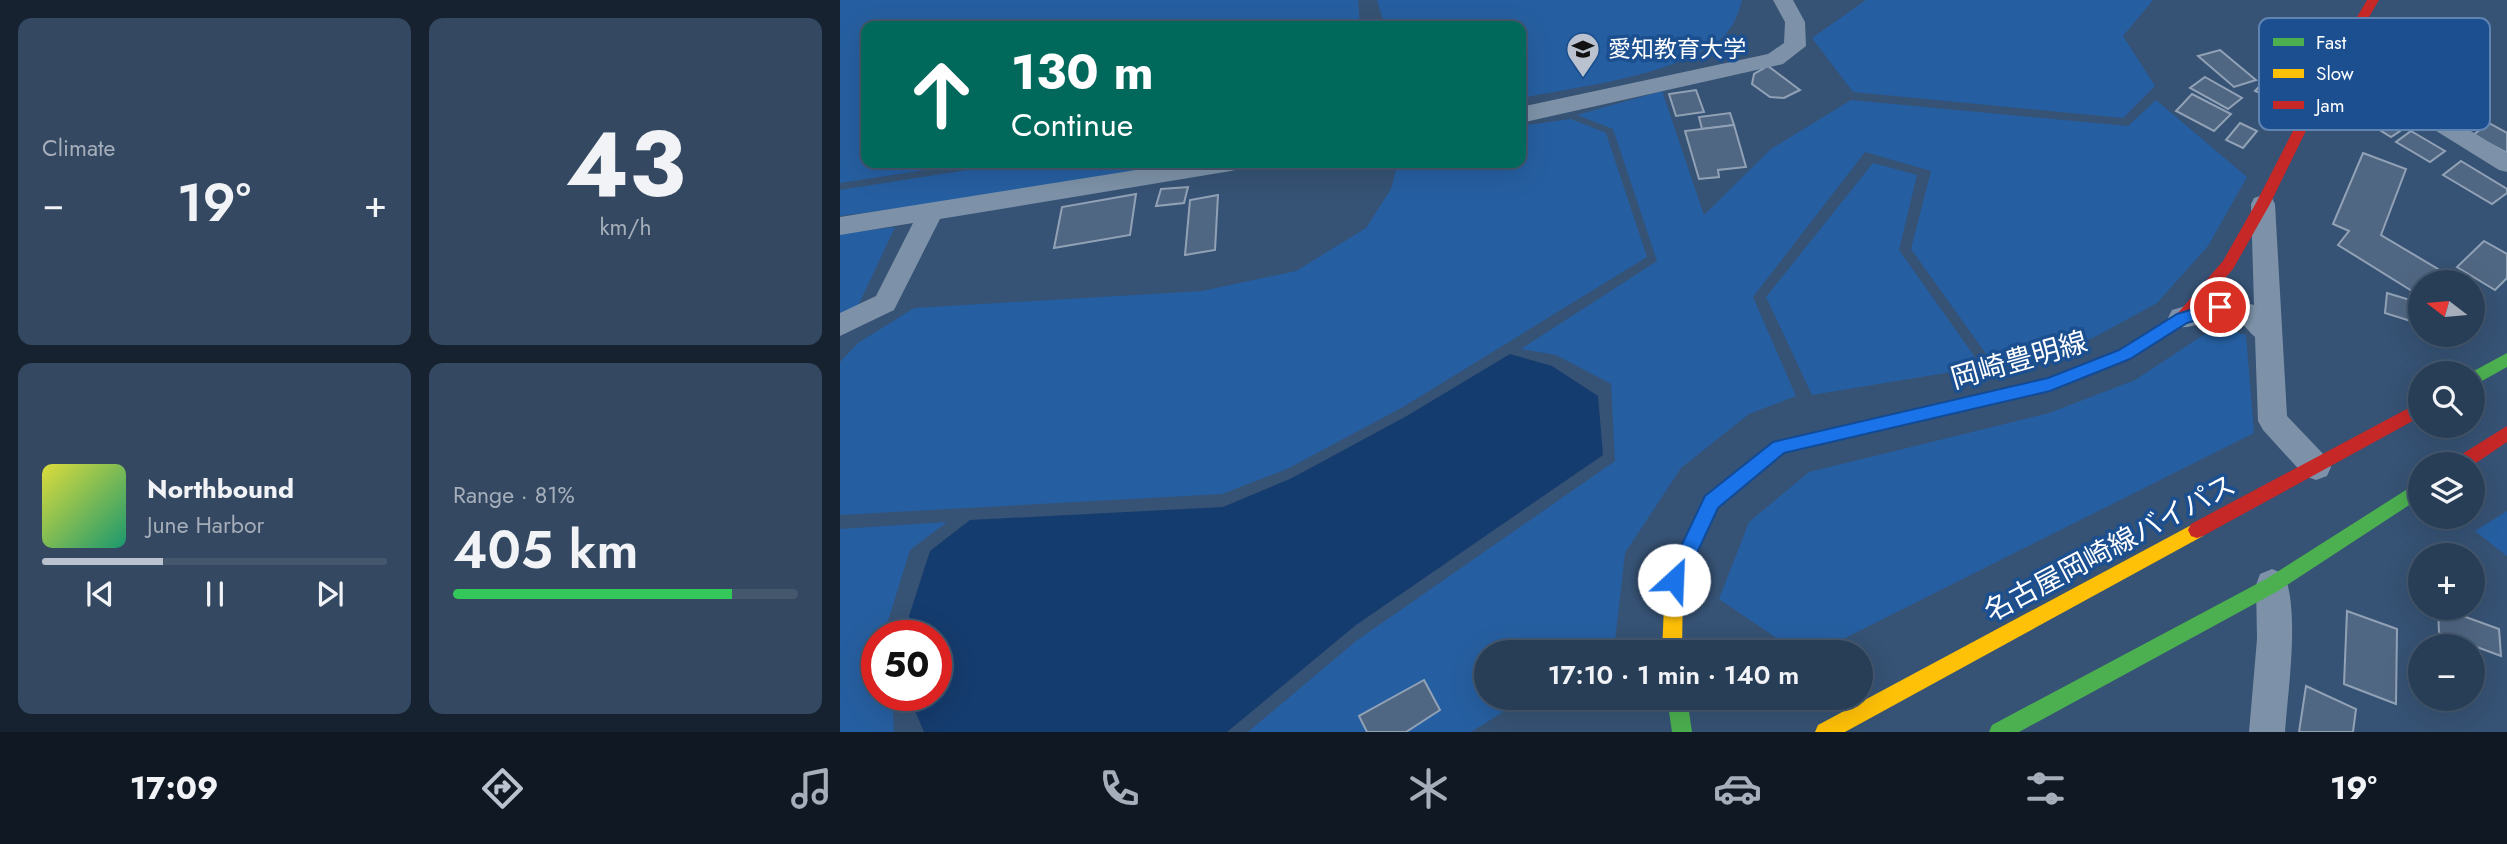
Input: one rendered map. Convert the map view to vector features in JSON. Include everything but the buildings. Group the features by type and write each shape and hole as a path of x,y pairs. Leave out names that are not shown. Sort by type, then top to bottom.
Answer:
{"main road":[{"name":"岡崎豊明線","path":"2363,18 2373,0"},
{"name":"岡崎豊明線","path":"1672,640 1674,580 1712,502 1779,447 2050,384 2124,355 2182,318 2228,265 2302,130"},
{"path":"2485,372 2507,359"},
{"name":"名古屋岡崎線バイパス","path":"1825,732 2408,416"},
{"path":"2478,452 2507,433"},
{"path":"1999,732 2272,585 2408,497"},
{"path":"1679,710 1682,732"}],"street":[{"path":"1526,114 1775,60 1795,46 1795,22 1783,0"},
{"path":"2451,130 2507,164"},
{"path":"840,226 1201,168"},
{"path":"2263,204 2273,421 2316,467"},
{"path":"840,325 885,303 931,213"},
{"path":"2182,318 2220,307 2247,313 2268,332"},
{"path":"2267,732 2274,639 2272,585"}],"shaded area":[{"path":"840,0 1358,0 1360,21 861,21 861,168 938,168 840,183"},
{"path":"1377,0 1742,0 1736,19 1725,35 1693,56 1646,73 1526,97 1526,21 1383,21"},
{"path":"1866,0 2153,0 2123,36 2155,86 2123,118 1853,92 1812,38"},
{"path":"1662,91 1704,215 1771,149 1851,100 2128,126 2156,100 2247,177 2208,246 2157,303 2093,338 1994,365 1911,249 1931,171 1865,152 1753,297 1796,396 1749,414 1681,468 1625,553 1615,640 1474,640 1474,710 1506,710 1471,732 1248,732 1356,641 1615,461 1611,384 1556,355 1521,349 1657,261 1613,129 1577,115"},
{"path":"1571,119 1606,133 1647,257 1403,407 1287,469 1222,494 840,515 840,362 858,343 914,308 1202,291 1296,271 1366,228 1391,189 1397,168 1526,168 1526,125"},
{"path":"1873,163 1917,175 1899,250 1982,367 1812,395 1766,297"},
{"path":"980,168 1150,168 840,216 840,190"},
{"path":"895,227 858,306 840,314 840,234"},
{"path":"2217,326 2246,335 2254,433 1841,640 1780,640 1719,599 1749,522 1809,472 2049,413 2135,380"},
{"path":"1510,354 1552,366 1598,396 1603,455 1356,625 1227,732 924,732 915,711 952,711 952,620 909,620 909,616 930,551 970,520 1223,507 1290,479 1405,417"},
{"path":"2507,511 2507,556 2475,531 2485,529 2485,525"},
{"path":"947,522 910,550 888,620 861,620 861,711 893,711 894,732 840,732 840,529"}],"traffic: fast":[{"path":"2485,372 2507,359"},
{"path":"1999,732 2272,585 2408,497"},
{"path":"1679,710 1682,732"}],"traffic: slow":[{"path":"1672,640 1674,581 1711,502 1779,447 2050,384 2072,375"},
{"path":"1825,732 2197,530"}],"traffic: jam":[{"path":"2362,18 2373,0"},
{"path":"2072,375 2124,355 2182,318 2228,265 2263,204 2300,130"},
{"path":"2197,530 2408,416"},
{"path":"2478,452 2507,433"}],"place":[{"name":"愛知教育大学","path":"1583,79"}],"route":[{"path":"1674,580 1712,502 1779,447 2050,384 2124,355 2182,318 2220,307"}]}
